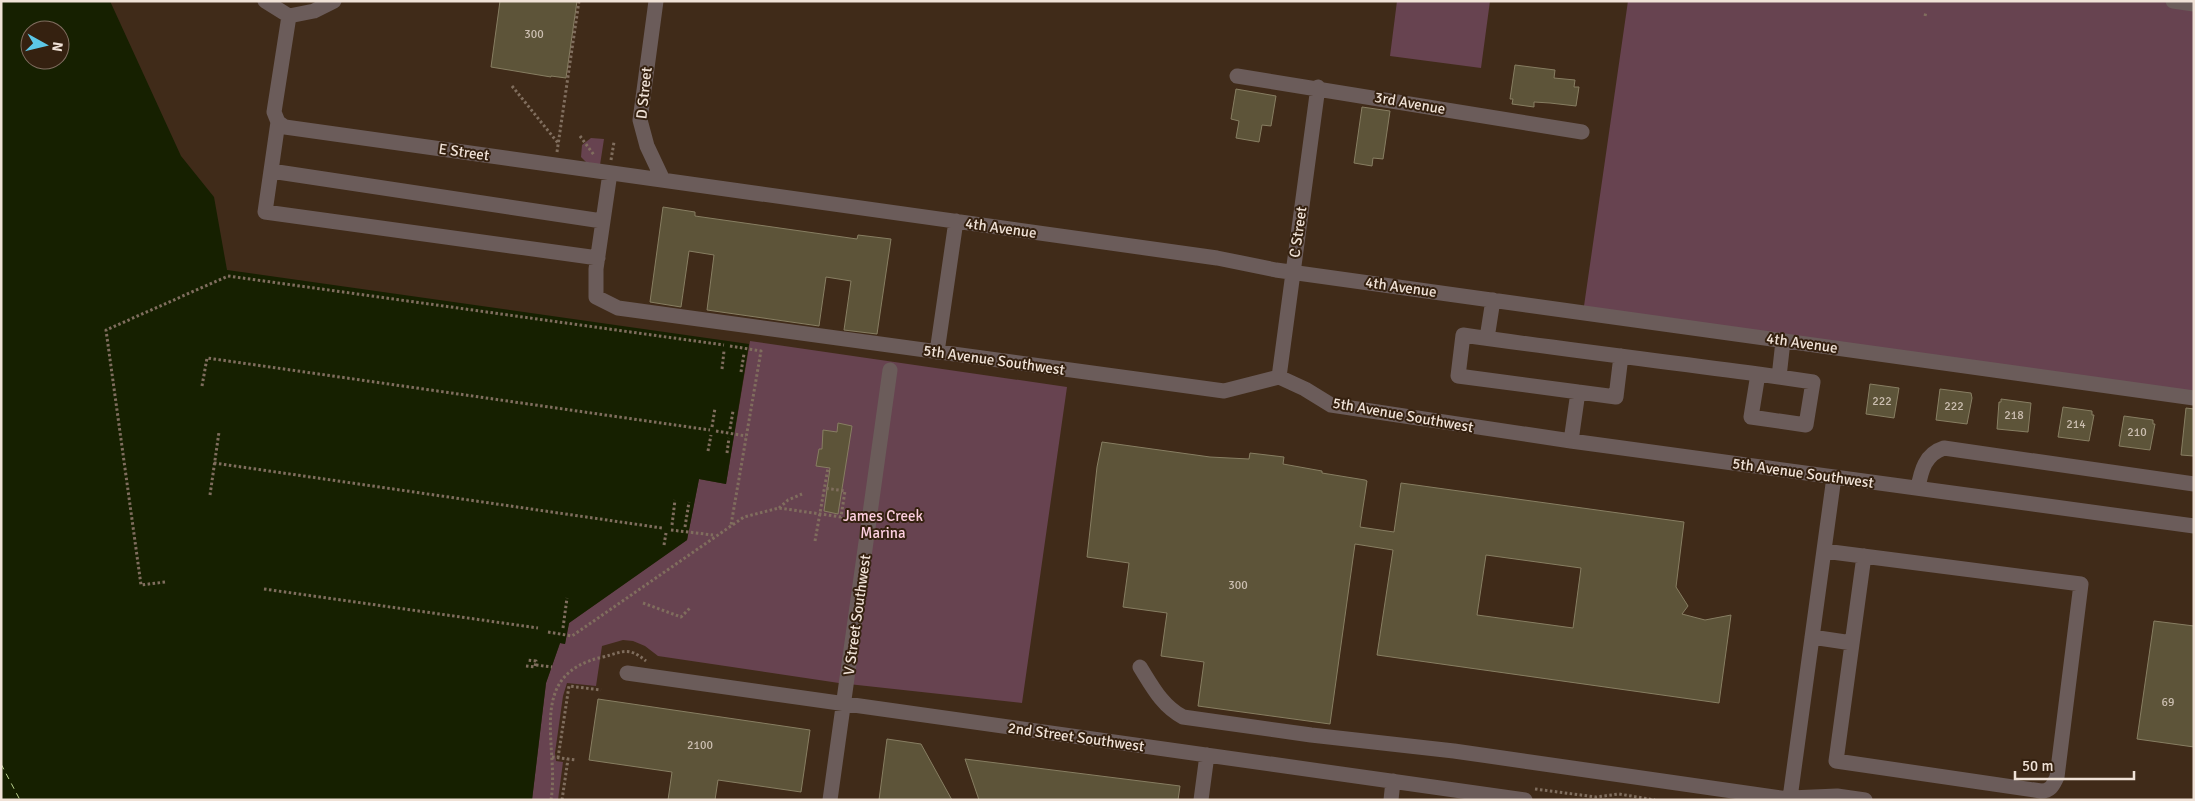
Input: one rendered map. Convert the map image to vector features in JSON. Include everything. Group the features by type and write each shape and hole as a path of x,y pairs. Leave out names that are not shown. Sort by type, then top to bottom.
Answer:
{"street":[{"path":"264,1 289,16 314,11 334,1"},
{"name":"D Street","path":"656,1 640,120 646,146 663,180"},
{"path":"2173,1 2194,4"},
{"path":"289,16 274,112 278,122 265,212 598,258 606,169"},
{"name":"3rd Avenue","path":"1237,76 1582,132"},
{"name":"C Street","path":"1278,377 1318,88"},
{"name":"E Street","path":"278,122 285,127 556,165 606,169"},
{"name":"4th Avenue","path":"606,169 663,180 1217,258 1293,272 2194,398"},
{"path":"271,170 602,221"},
{"path":"937,352 956,221"},
{"name":"5th Avenue Southwest","path":"598,258 596,297 618,308 1224,391 1278,377 1305,389 1331,405 1571,441 2194,526"},
{"path":"1487,338 1493,300"},
{"path":"1621,356 1616,397 1458,376 1463,335 1758,374 1813,382 1806,425 1751,418 1758,374"},
{"path":"1779,377 1783,341"},
{"name":"V Street Southwest","path":"830,800 890,370"},
{"path":"1571,441 1578,392"},
{"path":"1918,488 1920,472 1929,457 1944,448 2194,484"},
{"path":"1793,799 1812,637 1834,477"},
{"path":"1824,551 1864,556 2081,584 2057,777 2053,786 2047,791 1836,761 1864,556"},
{"path":"1812,637 1852,643"},
{"path":"1140,667 1162,701 1171,711 1183,717 1311,735 1454,751 1793,799 1837,796 1865,800"},
{"name":"2nd Street Southwest","path":"627,673 1525,800"},
{"path":"1200,800 1207,755"},
{"path":"1391,800 1393,781"}],"path":[{"path":"556,165 579,1"},
{"path":"512,86 558,144"},
{"path":"580,136 606,169"},
{"path":"606,169 614,142"},
{"path":"165,582 141,585 106,330 228,276 724,345"},
{"path":"730,346 761,351 731,525"},
{"path":"722,369 724,351"},
{"path":"741,372 744,354"},
{"path":"202,386 206,358 711,428 715,408"},
{"path":"730,429 733,411"},
{"path":"716,431 746,436"},
{"path":"210,495 219,432"},
{"path":"708,451 711,436"},
{"path":"727,453 729,438"},
{"path":"214,463 662,528"},
{"path":"815,541 828,468"},
{"path":"548,632 572,636 714,536 757,512 779,508 841,517 845,491 824,488"},
{"path":"779,508 788,500 802,494"},
{"path":"675,500 671,527 714,536"},
{"path":"685,527 689,502"},
{"path":"664,546 666,533"},
{"path":"264,589 538,628"},
{"path":"563,628 567,598"},
{"path":"643,603 680,617 691,607"},
{"path":"551,800 553,775 549,724 552,703 559,688 575,668 586,662 607,656"},
{"path":"527,660 552,667"},
{"path":"526,666 535,667 536,664"},
{"path":"559,688 568,689 569,686 601,690"},
{"path":"558,758 568,689"},
{"path":"552,758 576,760"},
{"path":"562,800 568,759"},
{"path":"1567,794 1599,798 1619,794 1655,800"}],"green space":[{"path":"1397,1 1490,1 1481,68 1390,56"},
{"path":"1628,1 2173,1 2194,4 2194,398 1583,313"},
{"path":"591,138 604,139 600,165 586,162 581,157 582,145"},
{"name":"James Creek Marina","path":"750,341 1067,387 1022,703 839,683 658,656 645,646 633,641 623,640 602,646 596,686 567,683 563,696 555,753 556,761 563,762 558,800 532,800 546,683 560,643 565,644 569,623 687,540 699,479 726,484"}],"shaded area":[{"path":"1,1 110,1 181,156 214,197 227,270 749,344 726,484 699,479 687,540 569,623 565,644 560,643 546,683 532,800 1,800"}],"building":[{"path":"500,1 577,1 566,78 491,67"},
{"path":"1515,65 1555,70 1554,78 1575,80 1574,87 1579,87 1576,106 1534,102 1534,107 1512,104 1513,99 1510,99"},
{"path":"1236,89 1276,96 1271,126 1262,125 1259,142 1236,138 1239,121 1231,119"},
{"path":"1362,107 1390,111 1383,159 1373,158 1372,166 1354,163"},
{"path":"663,207 695,212 695,216 857,239 858,235 891,239 877,334 844,330 851,281 826,277 819,326 707,310 714,255 689,251 681,307 650,302"},
{"path":"1870,384 1899,388 1894,418 1866,414"},
{"path":"1940,389 1971,393 1972,398 1967,424 1936,420"},
{"path":"2001,399 2031,403 2028,432 1997,429 1999,402 2001,402"},
{"path":"2063,407 2092,411 2092,415 2094,415 2089,441 2058,437"},
{"path":"2186,408 2194,409 2194,456 2181,455"},
{"path":"2124,416 2153,420 2153,424 2155,424 2150,450 2119,446"},
{"path":"838,423 852,426 838,514 824,511 830,468 816,466 819,449 822,449 823,430 837,432"},
{"path":"1102,442 1210,457 1249,459 1250,453 1284,457 1283,464 1367,481 1360,527 1394,532 1401,483 1684,522 1676,587 1688,606 1682,614 1705,620 1731,615 1719,703 1377,655 1393,550 1355,544 1330,724 1198,706 1204,662 1161,656 1167,613 1123,607 1129,563 1087,557 1097,467","holes":["1486,555 1581,568 1573,628 1477,615"]},
{"path":"2154,621 2194,626 2194,747 2137,739"},
{"path":"598,699 810,730 801,792 718,780 715,800 668,800 672,772 589,760"},
{"path":"887,739 921,744 952,800 879,800"},
{"path":"965,759 1180,786 1178,800 979,800"}],"ferry route":[{"path":"1,764 20,800"}]}
